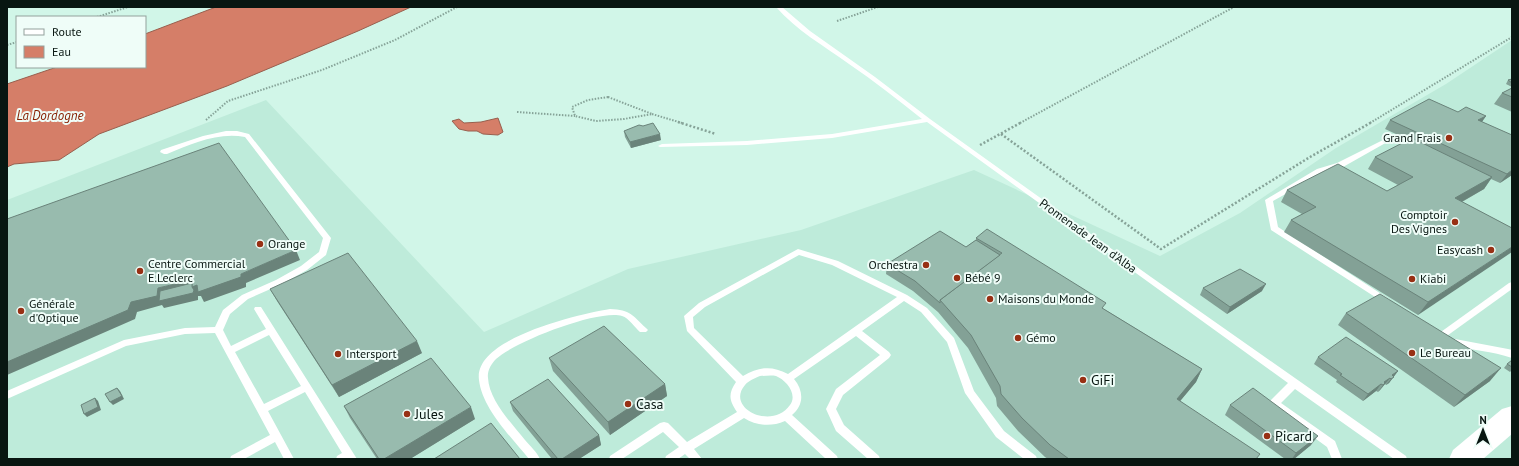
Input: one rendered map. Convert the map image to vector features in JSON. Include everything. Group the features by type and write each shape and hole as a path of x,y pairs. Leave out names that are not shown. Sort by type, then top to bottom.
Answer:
{"main road":[{"path":"1463,459 1512,417"}],"lane":[{"name":"Promenade Jean d'Alba","path":"779,7 791,20 812,36 893,92 928,120 1148,279 1402,459"},
{"path":"662,146 747,144 832,136 928,120"},
{"path":"164,152 220,133 236,132 247,135 327,238 323,253 304,268 279,282 245,297 226,312 218,330"},
{"path":"1387,140 1340,165 1320,171 1268,200 1274,228 1396,307"},
{"path":"742,381 690,329 688,316 702,304 798,252 835,263 904,297 924,310 951,340 970,393 1000,434 1032,459"},
{"path":"1512,285 1438,334 1464,346 1506,351 1512,354"},
{"path":"788,379 904,297"},
{"path":"258,309 307,387 347,457"},
{"path":"535,459 489,398 483,378 485,366 494,355 506,346 535,333 600,314 622,313 643,330"},
{"path":"218,330 289,459"},
{"path":"7,395 124,343 185,331 218,330"},
{"path":"229,351 271,330"},
{"path":"856,331 886,355 839,392 831,409 840,428 875,459"},
{"path":"759,372 769,372 780,374 788,379 794,386 797,393 796,402 793,409 786,416 768,421 750,418 742,413 737,405 735,397 736,388 749,375 759,372"},
{"path":"1295,383 1274,403 1331,444 1337,459"},
{"path":"262,409 307,387"},
{"path":"670,459 742,413"},
{"path":"786,416 833,459"},
{"path":"614,459 625,456 664,426 697,459"},
{"path":"235,459 277,436"}],"path":[{"path":"100,16 128,7"},
{"path":"206,120 228,101 322,70 395,40 457,7"},
{"path":"837,21 878,7"},
{"path":"971,151 1234,7"},
{"path":"1000,134 1161,249 1310,157 1390,112 1512,38"},
{"path":"575,116 572,107 588,100 608,97 652,114 718,134"},
{"path":"517,112 575,116 596,121 624,119 652,114"}],"shaded area":[{"path":"1512,40 1512,459 7,459 7,200 266,100 484,332 628,269 801,230 974,170 1160,256 1240,213 1336,148 1446,84"}],"water":[{"name":"La Dordogne","path":"216,7 411,7 227,86 99,134 59,160 14,164 7,167 7,84 54,68 146,68 146,34"},
{"path":"498,118 503,132 498,135 483,134 477,131 459,129 452,121 459,119 464,123 481,122"}],"building":[{"path":"1512,88 1512,97 1502,93"},
{"name":"Grand Frais","path":"1429,99 1458,112 1466,107 1486,116 1478,120 1512,135 1512,170 1507,174 1390,120"},
{"path":"653,123 660,134 630,142 624,131 639,125 643,126"},
{"path":"1412,138 1492,177 1455,198 1512,228 1512,247 1428,302 1291,220 1316,207 1287,190 1338,164 1387,191 1413,177 1375,157"},
{"name":"Centre Commercial E.Leclerc","path":"219,143 296,250 241,274 241,277 198,292 197,285 192,287 192,280 158,288 157,296 131,302 128,310 7,362 7,219"},
{"path":"987,229 1106,303 1102,308 1202,369 1177,399 1260,454 1256,459 1069,459 1050,445 1022,418 1001,394 1000,386 971,335 940,300 1002,253 976,238"},
{"path":"940,231 966,247 976,240 1000,255 940,300 940,303 915,281 887,264"},
{"path":"348,253 417,341 332,385 270,289"},
{"path":"1240,269 1266,284 1230,307 1203,288"},
{"path":"192,283 194,290 193,293 159,301 160,291"},
{"path":"1380,294 1501,368 1465,395 1346,313"},
{"path":"604,326 665,384 608,422 549,358"},
{"path":"1346,337 1398,371 1392,375 1394,377 1391,379 1390,378 1384,382 1385,383 1383,385 1381,384 1368,394 1340,375 1342,374 1318,357"},
{"path":"431,358 471,407 384,459 379,459 344,406"},
{"path":"1512,360 1512,367 1507,364"},
{"path":"548,379 599,435 562,459 558,459 510,402"},
{"path":"117,388 122,396 110,402 105,394"},
{"path":"1253,388 1318,436 1296,453 1230,405"},
{"path":"95,398 98,407 84,414 81,405"},
{"path":"491,423 520,459 434,459"}],"place":[{"name":"Grand Frais","path":"1449,138"},
{"name":"Comptoir Des Vignes","path":"1455,222"},
{"name":"Orange","path":"260,244"},
{"name":"Easycash","path":"1491,250"},
{"name":"Orchestra","path":"926,265"},
{"name":"Centre Commercial E.Leclerc","path":"140,271"},
{"name":"Bébé 9","path":"957,278"},
{"name":"Kiabi","path":"1412,279"},
{"name":"Maisons du Monde","path":"990,299"},
{"name":"Générale d'Optique","path":"21,311"},
{"name":"Gémo","path":"1018,338"},
{"name":"Le Bureau","path":"1412,353"},
{"name":"Intersport","path":"338,354"},
{"name":"GiFi","path":"1083,380"},
{"name":"Casa","path":"628,404"},
{"name":"Jules","path":"407,414"},
{"name":"Picard","path":"1267,436"}]}
